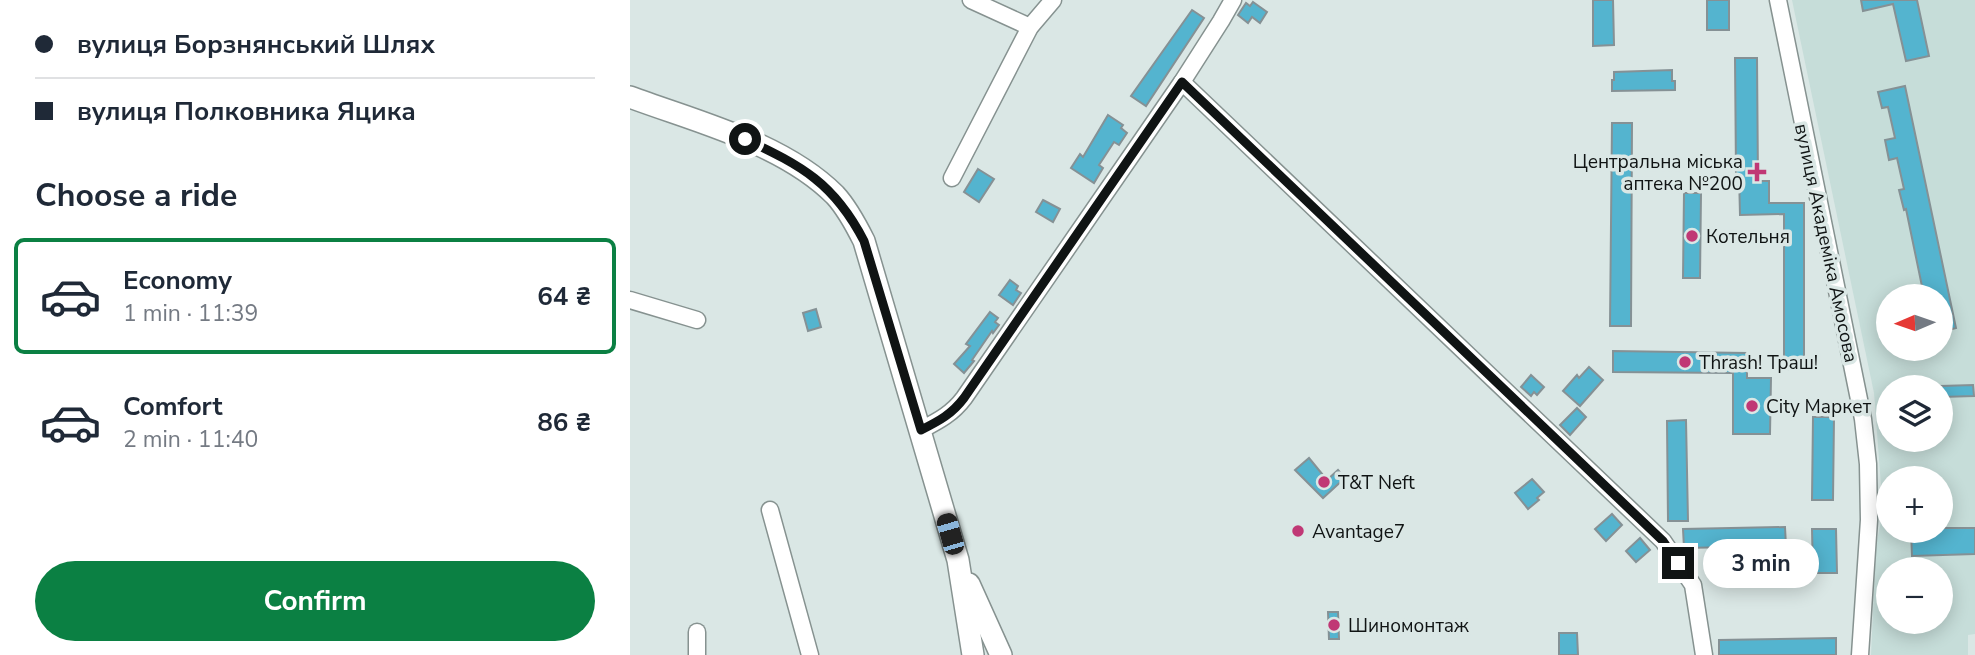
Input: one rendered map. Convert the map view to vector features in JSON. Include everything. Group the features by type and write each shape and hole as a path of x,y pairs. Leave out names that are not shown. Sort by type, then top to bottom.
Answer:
{"main road":[{"path":"630,97 745,139 784,158 811,175 835,196 852,218 864,241 958,560 972,655"},
{"path":"958,560 1001,655"}],"street":[{"path":"971,0 1030,27"},
{"path":"952,178 1030,27 1053,0"},
{"path":"921,430 955,410 964,398 1182,82 1233,0"},
{"name":"вулиця Академіка Амосова","path":"1777,0 1863,419 1868,464 1869,520 1860,655"},
{"path":"1182,82 1663,541 1693,585 1704,655"},
{"path":"630,300 697,320"},
{"path":"769,510 810,655"},
{"path":"696,632 697,655"}],"shaded area":[{"path":"1792,0 1975,0 1975,634 1968,635 1968,655 1871,655 1876,543 1953,543 1953,466 1880,466 1878,452 1953,452 1953,375 1876,375 1876,419 1874,393"}],"building":[{"path":"1593,0 1613,0 1614,45 1593,46"},
{"path":"1707,0 1729,0 1729,30 1707,30"},
{"path":"1861,0 1917,0 1929,56 1906,61 1893,4 1863,11"},
{"path":"1253,2 1267,12 1260,23 1252,17 1248,23 1238,15 1246,3 1250,6"},
{"path":"1192,10 1204,18 1146,106 1131,96"},
{"path":"1735,58 1757,58 1758,181 1769,181 1769,203 1804,203 1804,370 1784,370 1784,214 1740,215 1739,174 1736,174"},
{"path":"1672,70 1675,90 1612,91 1614,72"},
{"path":"1905,86 1947,284 1922,284 1906,209 1904,210 1899,190 1904,189 1897,158 1889,160 1885,140 1895,138 1888,107 1882,108 1878,92"},
{"path":"1108,115 1123,125 1121,128 1127,133 1119,145 1114,142 1099,165 1103,168 1094,183 1071,168 1080,154 1083,157"},
{"path":"1612,123 1632,123 1631,326 1610,326"},
{"path":"978,169 994,179 979,202 964,192"},
{"name":"Котельня","path":"1684,193 1701,193 1700,278 1683,278"},
{"path":"1043,200 1060,209 1053,222 1036,212"},
{"path":"1010,280 1018,286 1016,290 1021,293 1013,305 999,295"},
{"path":"816,309 821,327 808,331 803,313"},
{"path":"990,312 998,318 995,322 999,325 993,333 992,331 964,373 954,364 970,346 966,344"},
{"path":"1613,351 1747,353 1747,378 1771,378 1770,434 1733,434 1733,373 1613,372"},
{"path":"1589,367 1603,380 1580,406 1563,391 1577,375 1579,378"},
{"path":"1531,375 1544,387 1537,395 1534,392 1531,396 1521,387"},
{"path":"1973,385 1974,396 1953,397 1953,386"},
{"path":"1577,408 1586,417 1570,435 1560,425"},
{"path":"1813,417 1834,417 1833,500 1812,500"},
{"path":"1686,420 1688,521 1668,521 1667,421"},
{"path":"1309,458 1327,480 1338,470 1345,478 1323,498 1295,470"},
{"path":"1532,479 1544,492 1528,509 1515,493"},
{"path":"1612,514 1622,525 1606,541 1595,529"},
{"path":"1785,527 1786,546 1684,548 1683,529"},
{"path":"1953,528 1975,528 1975,554 1912,556 1912,543 1953,543"},
{"path":"1812,529 1836,529 1837,573 1813,573"},
{"path":"1640,538 1650,550 1636,562 1626,551"},
{"name":"Шиномонтаж","path":"1328,612 1338,612 1339,639 1329,639"},
{"path":"1559,633 1577,633 1578,655 1559,655"},
{"path":"1836,638 1836,655 1719,655 1719,640"}],"place":[{"name":"Центральна міська аптека №200","path":"1757,172"},
{"name":"Котельня","path":"1692,236"},
{"name":"Thrash! Траш!","path":"1685,362"},
{"name":"City Маркет","path":"1752,406"},
{"name":"T&T Neft","path":"1324,482"},
{"name":"Avantage7","path":"1298,531"},
{"name":"Шиномонтаж","path":"1334,625"}],"route":[{"path":"745,139 811,175 835,196 852,218 864,241 921,430 955,410 1182,82 1663,541 1678,563"}]}
